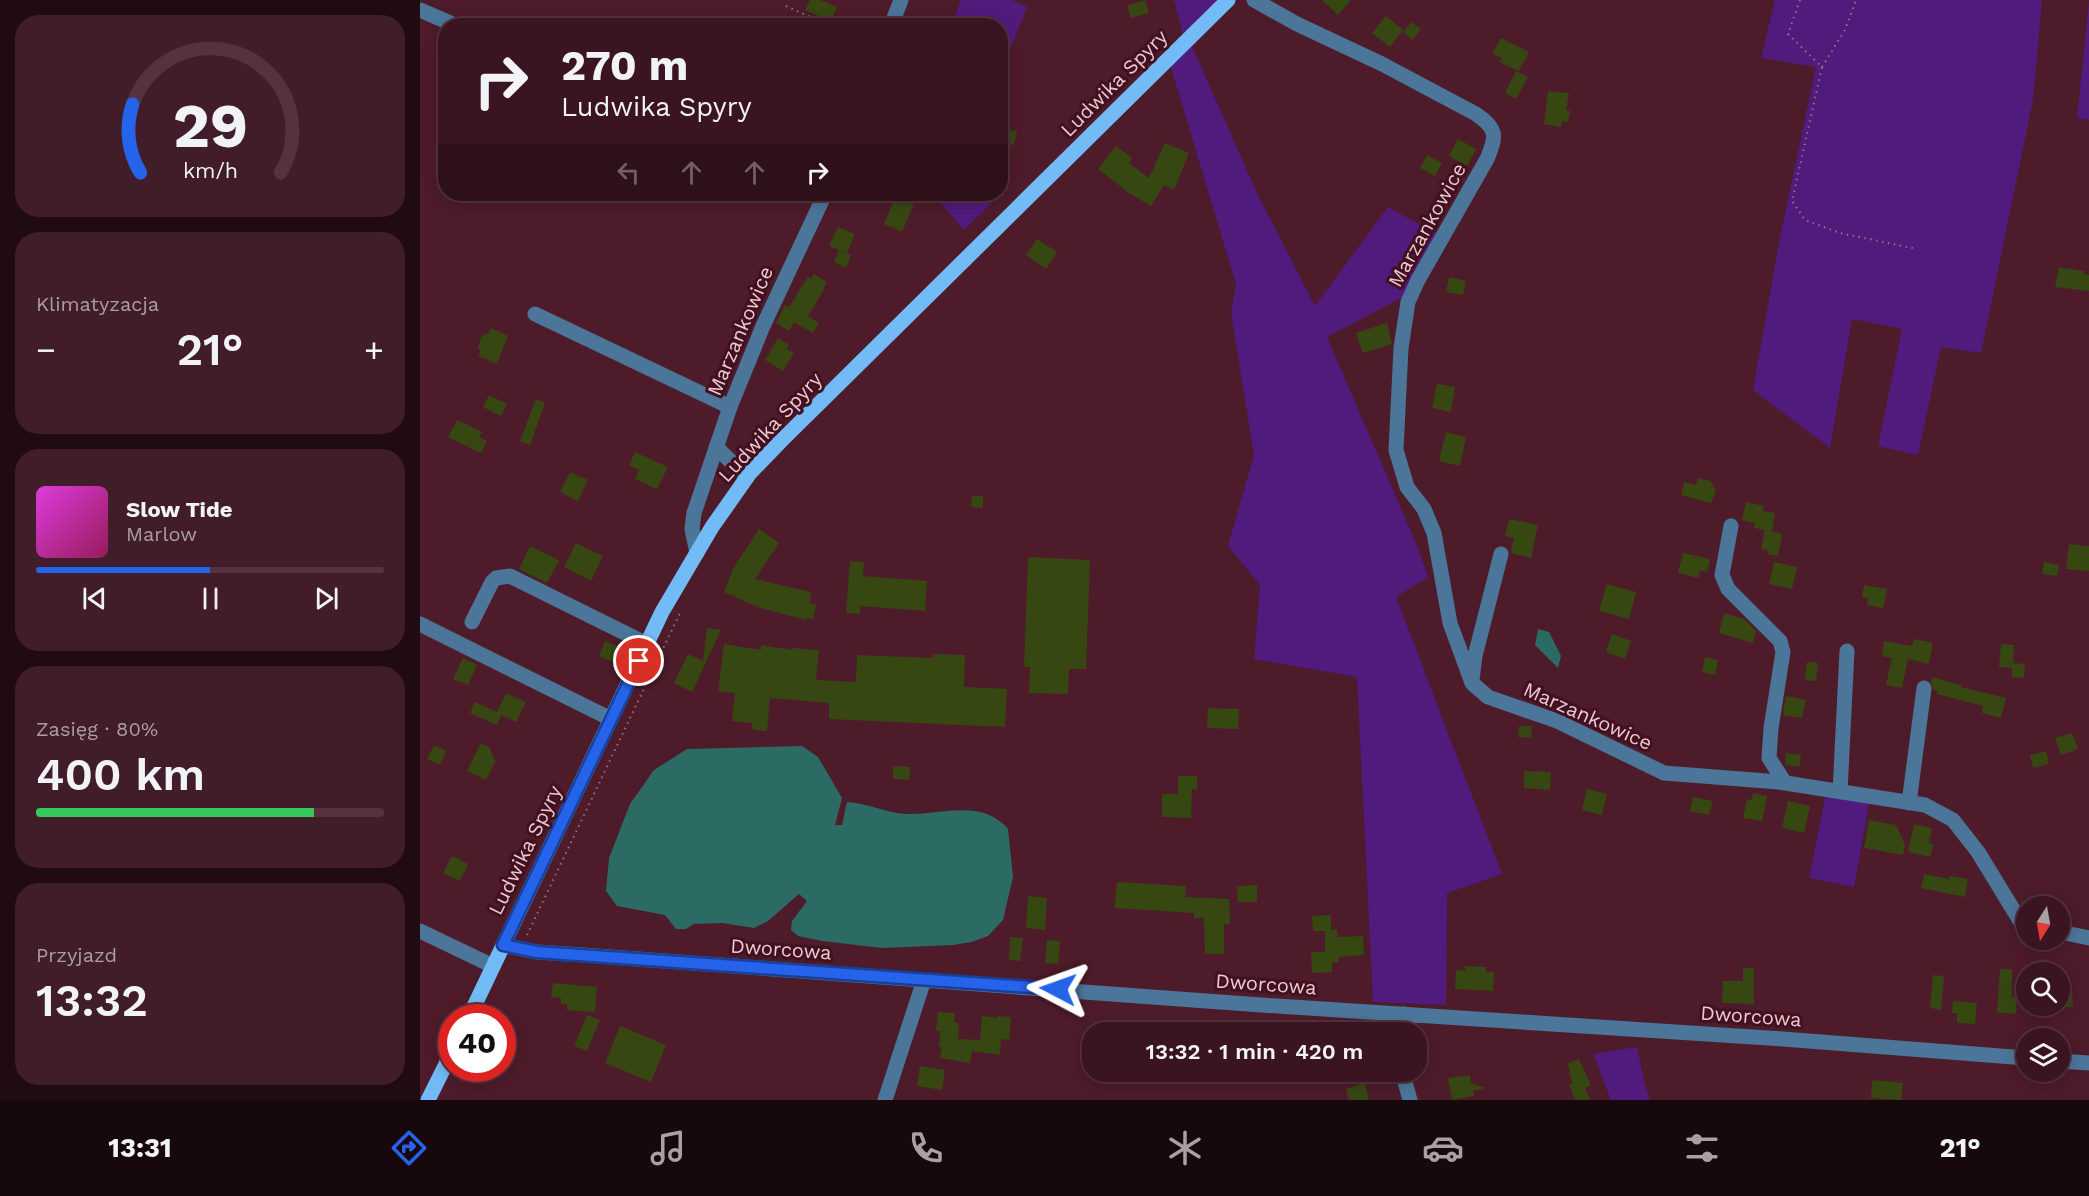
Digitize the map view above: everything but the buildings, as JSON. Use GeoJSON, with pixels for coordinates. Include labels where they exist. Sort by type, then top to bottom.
{"type":"FeatureCollection","features":[{"type":"Feature","properties":{"kind":"main road","name":"Ludwika Spyry"},"geometry":{"type":"LineString","coordinates":[[475,1004],[662,612],[712,527],[747,477],[788,433],[1228,0]]}},
{"type":"Feature","properties":{"kind":"main road"},"geometry":{"type":"LineString","coordinates":[[428,1100],[438,1080]]}},
{"type":"Feature","properties":{"kind":"street"},"geometry":{"type":"LineString","coordinates":[[894,18],[901,0]]}},
{"type":"Feature","properties":{"kind":"street","name":"Marzankowice"},"geometry":{"type":"LineString","coordinates":[[1254,0],[1476,114],[1492,126],[1494,131],[1493,146],[1487,159],[1408,302],[1401,348],[1396,450],[1407,487],[1424,509],[1434,533],[1450,623],[1472,683],[1488,697],[1557,721],[1664,773],[1785,783],[1925,805],[1953,820],[1978,852],[2016,914]]}},
{"type":"Feature","properties":{"kind":"street"},"geometry":{"type":"LineString","coordinates":[[420,10],[438,18]]}},
{"type":"Feature","properties":{"kind":"street","name":"Marzankowice"},"geometry":{"type":"LineString","coordinates":[[697,553],[692,529],[694,513],[730,407],[764,326],[822,201]]}},
{"type":"Feature","properties":{"kind":"street"},"geometry":{"type":"LineString","coordinates":[[535,314],[730,407]]}},
{"type":"Feature","properties":{"kind":"street"},"geometry":{"type":"LineString","coordinates":[[716,447],[747,477]]}},
{"type":"Feature","properties":{"kind":"street"},"geometry":{"type":"LineString","coordinates":[[1731,526],[1722,575],[1728,589],[1780,641],[1783,652],[1771,728],[1769,758],[1785,783]]}},
{"type":"Feature","properties":{"kind":"street"},"geometry":{"type":"LineString","coordinates":[[1472,683],[1475,656],[1502,554]]}},
{"type":"Feature","properties":{"kind":"street"},"geometry":{"type":"LineString","coordinates":[[472,622],[492,582],[496,578],[510,576],[647,644]]}},
{"type":"Feature","properties":{"kind":"street"},"geometry":{"type":"LineString","coordinates":[[420,624],[611,719]]}},
{"type":"Feature","properties":{"kind":"street"},"geometry":{"type":"LineString","coordinates":[[1840,792],[1847,651]]}},
{"type":"Feature","properties":{"kind":"street"},"geometry":{"type":"LineString","coordinates":[[1909,803],[1924,688]]}},
{"type":"Feature","properties":{"kind":"street"},"geometry":{"type":"LineString","coordinates":[[420,931],[493,966]]}},
{"type":"Feature","properties":{"kind":"street"},"geometry":{"type":"LineString","coordinates":[[2070,934],[2089,938]]}},
{"type":"Feature","properties":{"kind":"street","name":"Dworcowa"},"geometry":{"type":"LineString","coordinates":[[503,945],[516,949],[562,954],[2016,1057]]}},
{"type":"Feature","properties":{"kind":"street"},"geometry":{"type":"LineString","coordinates":[[885,1100],[924,980]]}},
{"type":"Feature","properties":{"kind":"street"},"geometry":{"type":"LineString","coordinates":[[1403,1022],[1404,1014]]}},
{"type":"Feature","properties":{"kind":"street"},"geometry":{"type":"LineString","coordinates":[[2070,1062],[2089,1063]]}},
{"type":"Feature","properties":{"kind":"street"},"geometry":{"type":"LineString","coordinates":[[1405,1082],[1410,1100]]}},
{"type":"Feature","properties":{"kind":"path"},"geometry":{"type":"LineString","coordinates":[[1800,0],[1788,34],[1822,67]]}},
{"type":"Feature","properties":{"kind":"path"},"geometry":{"type":"LineString","coordinates":[[1856,0],[1845,30],[1822,67],[1792,201],[1805,220],[1840,233],[1917,249]]}},
{"type":"Feature","properties":{"kind":"path"},"geometry":{"type":"LineString","coordinates":[[786,6],[812,18]]}},
{"type":"Feature","properties":{"kind":"path"},"geometry":{"type":"LineString","coordinates":[[527,935],[683,606]]}},
{"type":"Feature","properties":{"kind":"shaded area"},"geometry":{"type":"Polygon","coordinates":[[[961,0],[1012,0],[1027,7],[1008,55],[1008,18],[955,18],[961,0]]]}},
{"type":"Feature","properties":{"kind":"shaded area"},"geometry":{"type":"Polygon","coordinates":[[[1174,0],[1217,0],[1183,34],[1174,0]]]}},
{"type":"Feature","properties":{"kind":"shaded area"},"geometry":{"type":"Polygon","coordinates":[[[1775,0],[2042,0],[2033,100],[1981,353],[1941,347],[1918,455],[1878,446],[1902,329],[1852,319],[1830,448],[1753,390],[1779,242],[1816,67],[1761,58],[1775,0]]]}},
{"type":"Feature","properties":{"kind":"shaded area"},"geometry":{"type":"Polygon","coordinates":[[[2089,1],[2089,120],[2077,118],[2089,1]]]}},
{"type":"Feature","properties":{"kind":"shaded area"},"geometry":{"type":"Polygon","coordinates":[[[1191,44],[1257,193],[1315,306],[1388,207],[1437,234],[1405,296],[1327,337],[1418,548],[1428,577],[1396,597],[1502,874],[1447,893],[1446,1005],[1373,1002],[1357,677],[1254,659],[1260,585],[1228,546],[1254,455],[1231,313],[1236,284],[1171,67],[1191,44]]]}},
{"type":"Feature","properties":{"kind":"shaded area"},"geometry":{"type":"Polygon","coordinates":[[[939,201],[994,201],[964,230],[939,201]]]}},
{"type":"Feature","properties":{"kind":"shaded area"},"geometry":{"type":"Polygon","coordinates":[[[1538,629],[1549,632],[1561,656],[1558,668],[1535,645],[1538,629]]]}},
{"type":"Feature","properties":{"kind":"shaded area"},"geometry":{"type":"Polygon","coordinates":[[[802,746],[818,757],[842,798],[835,825],[842,825],[847,802],[897,813],[955,810],[983,813],[996,819],[1008,829],[1013,877],[1003,920],[988,936],[972,942],[953,945],[882,948],[798,936],[791,930],[792,921],[807,901],[799,894],[768,921],[754,928],[722,923],[694,924],[686,929],[676,929],[665,915],[617,906],[606,891],[609,858],[630,804],[654,770],[687,749],[802,746]]]}},
{"type":"Feature","properties":{"kind":"shaded area"},"geometry":{"type":"Polygon","coordinates":[[[1826,793],[1870,799],[1854,887],[1809,878],[1826,793]]]}},
{"type":"Feature","properties":{"kind":"shaded area"},"geometry":{"type":"Polygon","coordinates":[[[1637,1047],[1650,1100],[1611,1100],[1593,1054],[1637,1047]]]}},
{"type":"Feature","properties":{"kind":"route"},"geometry":{"type":"LineString","coordinates":[[639,661],[503,945],[537,952],[1058,989]]}}]}
